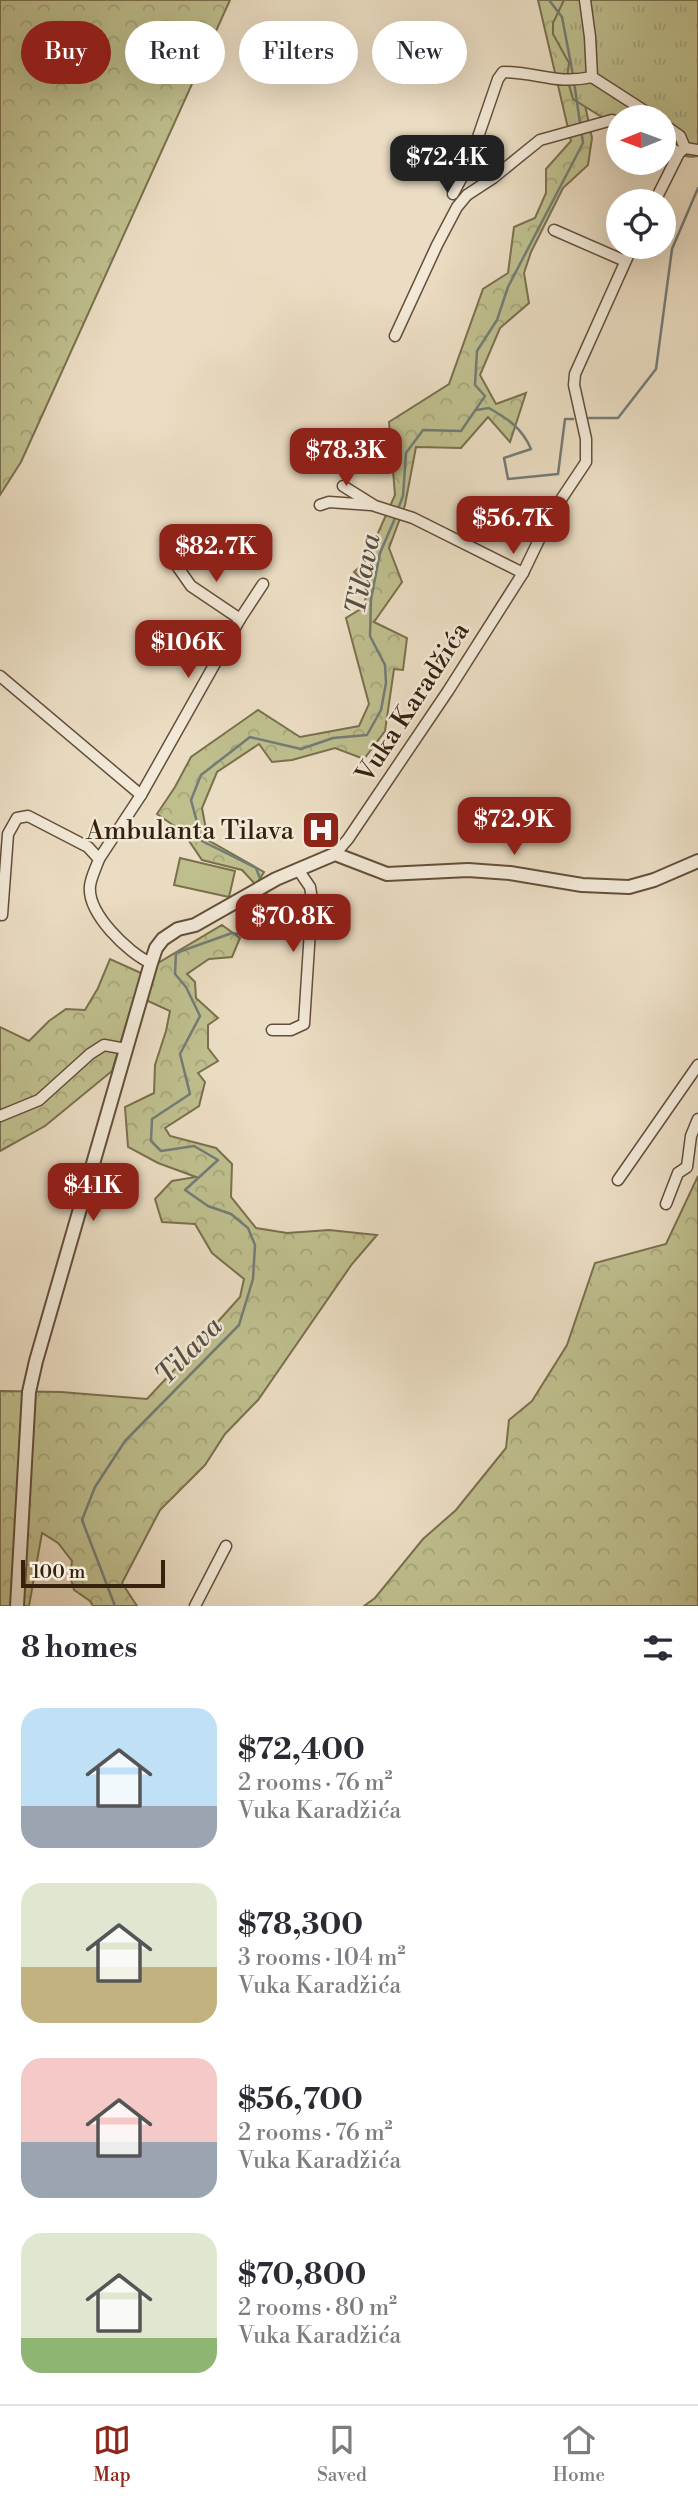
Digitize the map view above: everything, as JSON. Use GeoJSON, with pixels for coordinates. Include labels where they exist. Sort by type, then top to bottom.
{"type":"FeatureCollection","features":[{"type":"Feature","properties":{"kind":"street"},"geometry":{"type":"LineString","coordinates":[[585,0],[592,77]]}},
{"type":"Feature","properties":{"kind":"street"},"geometry":{"type":"LineString","coordinates":[[453,194],[468,166],[503,72],[549,80],[592,77],[635,105]]}},
{"type":"Feature","properties":{"kind":"street"},"geometry":{"type":"LineString","coordinates":[[395,336],[437,245],[457,207],[467,195],[540,140],[606,122]]}},
{"type":"Feature","properties":{"kind":"street"},"geometry":{"type":"LineString","coordinates":[[662,189],[682,150],[680,136],[676,133]]}},
{"type":"Feature","properties":{"kind":"street"},"geometry":{"type":"LineString","coordinates":[[676,148],[698,150]]}},
{"type":"Feature","properties":{"kind":"street"},"geometry":{"type":"LineString","coordinates":[[554,230],[625,261]]}},
{"type":"Feature","properties":{"kind":"street","name":"Vuka Karadžića"},"geometry":{"type":"LineString","coordinates":[[17,1606],[29,1392],[156,948],[178,929],[195,925],[258,888],[335,854],[348,839],[448,691],[523,573],[552,513],[586,463],[586,439],[575,374],[625,261]]}},
{"type":"Feature","properties":{"kind":"street"},"geometry":{"type":"LineString","coordinates":[[343,485],[374,506],[413,518],[523,573]]}},
{"type":"Feature","properties":{"kind":"street"},"geometry":{"type":"LineString","coordinates":[[320,505],[329,502],[374,506]]}},
{"type":"Feature","properties":{"kind":"street"},"geometry":{"type":"LineString","coordinates":[[177,566],[191,586],[240,619]]}},
{"type":"Feature","properties":{"kind":"street"},"geometry":{"type":"LineString","coordinates":[[151,963],[140,958],[115,938],[92,901],[89,889],[99,859],[141,794],[240,619],[263,584]]}},
{"type":"Feature","properties":{"kind":"street"},"geometry":{"type":"LineString","coordinates":[[0,676],[141,794]]}},
{"type":"Feature","properties":{"kind":"street"},"geometry":{"type":"LineString","coordinates":[[2,915],[8,834],[17,818],[28,816],[50,826],[88,847],[99,859]]}},
{"type":"Feature","properties":{"kind":"street"},"geometry":{"type":"LineString","coordinates":[[335,854],[387,874],[468,870],[510,873],[582,885],[629,887],[654,880],[698,861]]}},
{"type":"Feature","properties":{"kind":"street"},"geometry":{"type":"LineString","coordinates":[[272,1030],[291,1030],[304,1024],[312,899],[310,887],[299,871]]}},
{"type":"Feature","properties":{"kind":"street"},"geometry":{"type":"LineString","coordinates":[[0,1116],[39,1100],[90,1054],[104,1045],[126,1049]]}},
{"type":"Feature","properties":{"kind":"street"},"geometry":{"type":"LineString","coordinates":[[618,1180],[698,1065]]}},
{"type":"Feature","properties":{"kind":"street"},"geometry":{"type":"LineString","coordinates":[[666,1204],[678,1173],[687,1167],[691,1136],[698,1119]]}},
{"type":"Feature","properties":{"kind":"street"},"geometry":{"type":"LineString","coordinates":[[195,1606],[226,1546]]}},
{"type":"Feature","properties":{"kind":"green space"},"geometry":{"type":"Polygon","coordinates":[[[0,0],[230,0],[220,21],[125,21],[125,84],[192,84],[21,462],[0,495],[0,0]]]}},
{"type":"Feature","properties":{"kind":"green space"},"geometry":{"type":"Polygon","coordinates":[[[538,0],[601,0],[568,24],[592,138],[588,165],[563,188],[531,252],[524,273],[529,303],[500,328],[480,375],[496,404],[526,393],[510,442],[488,417],[461,448],[416,447],[405,505],[389,548],[402,582],[374,622],[407,638],[403,670],[394,669],[385,731],[364,759],[335,748],[292,760],[272,762],[259,744],[217,772],[202,808],[208,840],[264,872],[256,885],[242,870],[202,860],[183,832],[157,814],[191,757],[258,710],[300,737],[359,726],[369,704],[346,618],[364,607],[368,585],[354,572],[365,562],[395,495],[389,422],[449,384],[483,289],[508,273],[514,227],[535,218],[546,193],[546,169],[571,141],[538,0]]]}},
{"type":"Feature","properties":{"kind":"green space"},"geometry":{"type":"Polygon","coordinates":[[[564,0],[698,0],[698,156],[676,153],[676,105],[606,105],[606,120],[573,99],[567,78],[569,63],[553,34],[553,23],[564,0]]]}},
{"type":"Feature","properties":{"kind":"green space"},"geometry":{"type":"Polygon","coordinates":[[[180,858],[235,871],[229,897],[174,885],[180,858]]]}},
{"type":"Feature","properties":{"kind":"green space"},"geometry":{"type":"Polygon","coordinates":[[[222,925],[240,938],[232,957],[209,959],[187,974],[195,982],[196,998],[218,1018],[208,1025],[208,1048],[218,1061],[198,1073],[205,1082],[199,1106],[165,1128],[170,1136],[216,1148],[232,1164],[231,1197],[256,1228],[287,1233],[329,1230],[377,1235],[352,1264],[258,1400],[225,1434],[205,1465],[160,1510],[122,1583],[137,1606],[93,1606],[74,1590],[70,1576],[72,1561],[58,1543],[42,1533],[29,1606],[0,1606],[0,1391],[61,1392],[147,1399],[193,1354],[240,1297],[244,1279],[212,1253],[195,1224],[162,1222],[155,1199],[172,1181],[196,1177],[158,1163],[128,1147],[125,1107],[154,1093],[155,1065],[170,1011],[135,995],[112,1071],[45,1126],[0,1151],[0,1027],[29,1041],[66,1009],[85,1010],[110,959],[141,973],[222,925]]]}},
{"type":"Feature","properties":{"kind":"green space"},"geometry":{"type":"Polygon","coordinates":[[[698,1176],[698,1606],[364,1606],[375,1598],[423,1539],[456,1510],[506,1448],[509,1420],[532,1401],[567,1345],[595,1263],[666,1244],[698,1176]]]}},
{"type":"Feature","properties":{"kind":"waterway","name":"Tilava"},"geometry":{"type":"LineString","coordinates":[[549,0],[562,17],[573,75]]}},
{"type":"Feature","properties":{"kind":"waterway","name":"Tilava"},"geometry":{"type":"LineString","coordinates":[[398,509],[403,496],[406,453],[423,430],[461,431],[485,396],[475,385],[477,351],[497,320],[508,287],[583,143],[574,82]]}},
{"type":"Feature","properties":{"kind":"waterway"},"geometry":{"type":"LineString","coordinates":[[589,418],[618,418],[656,369],[672,249],[698,188]]}},
{"type":"Feature","properties":{"kind":"waterway"},"geometry":{"type":"LineString","coordinates":[[476,410],[489,408],[508,420],[523,435],[531,449],[504,458],[508,479],[558,474],[565,419],[573,419]]}},
{"type":"Feature","properties":{"kind":"waterway","name":"Tilava"},"geometry":{"type":"LineString","coordinates":[[261,881],[256,868],[202,841],[191,800],[201,775],[250,737],[301,749],[333,738],[367,735],[381,710],[386,683],[385,665],[370,636],[371,599],[380,553],[396,516]]}},
{"type":"Feature","properties":{"kind":"waterway","name":"Tilava"},"geometry":{"type":"LineString","coordinates":[[115,1606],[82,1520],[95,1487],[125,1441],[239,1325],[253,1279],[255,1245],[248,1228],[231,1214],[208,1206],[185,1190],[218,1160],[194,1146],[161,1151],[151,1141],[152,1119],[190,1094],[180,1054],[200,1016],[186,987],[175,974],[176,953],[232,933],[264,938],[275,929],[276,917],[265,890]]}},
{"type":"Feature","properties":{"kind":"place","name":"Ambulanta Tilava"},"geometry":{"type":"Point","coordinates":[321,830]}}]}
